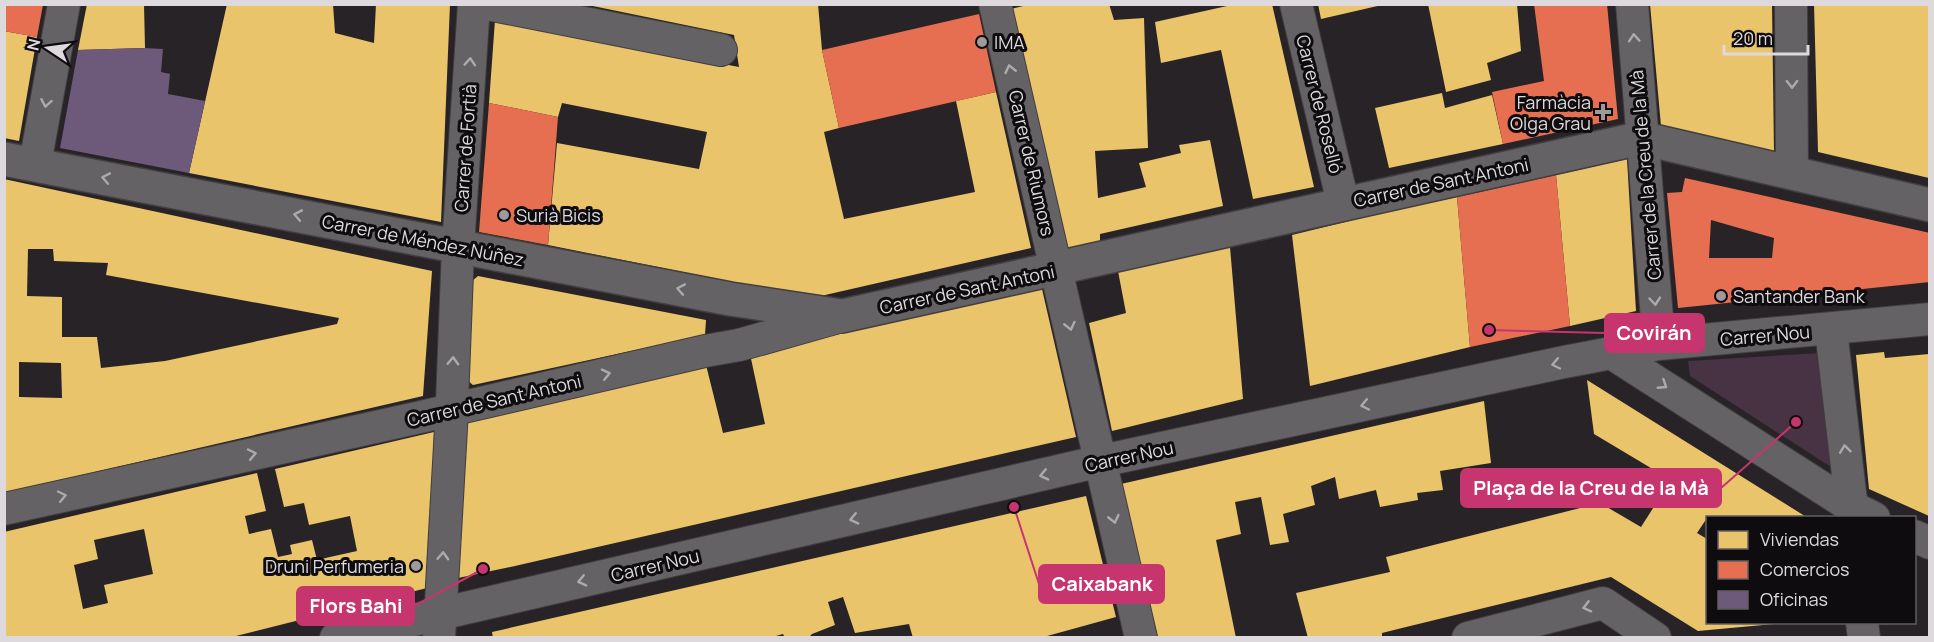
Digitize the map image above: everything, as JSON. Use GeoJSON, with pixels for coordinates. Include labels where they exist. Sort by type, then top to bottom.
{"type":"FeatureCollection","features":[{"type":"Feature","properties":{"kind":"street"},"geometry":{"type":"LineString","coordinates":[[20,161],[64,4]]}},
{"type":"Feature","properties":{"kind":"street","name":"Carrer de Fortià"},"geometry":{"type":"LineString","coordinates":[[439,626],[458,246],[474,4]]}},
{"type":"Feature","properties":{"kind":"street"},"geometry":{"type":"LineString","coordinates":[[488,4],[721,50]]}},
{"type":"Feature","properties":{"kind":"street","name":"Carrer de Riumors"},"geometry":{"type":"LineString","coordinates":[[995,4],[1101,462],[1135,636]]}},
{"type":"Feature","properties":{"kind":"street","name":"Carrer de Roselló"},"geometry":{"type":"LineString","coordinates":[[1296,4],[1343,203]]}},
{"type":"Feature","properties":{"kind":"street","name":"Carrer de la Creu de la Mà"},"geometry":{"type":"LineString","coordinates":[[1632,4],[1659,344]]}},
{"type":"Feature","properties":{"kind":"street"},"geometry":{"type":"LineString","coordinates":[[1791,4],[1792,173]]}},
{"type":"Feature","properties":{"kind":"street","name":"Carrer de Sant Antoni"},"geometry":{"type":"LineString","coordinates":[[4,509],[739,345],[842,316],[1641,138],[1929,205]]}},
{"type":"Feature","properties":{"kind":"street","name":"Carrer de Méndez Núñez"},"geometry":{"type":"LineString","coordinates":[[20,161],[730,299],[842,316]]}},
{"type":"Feature","properties":{"kind":"street"},"geometry":{"type":"LineString","coordinates":[[730,299],[742,323],[739,345]]}},
{"type":"Feature","properties":{"kind":"street","name":"Carrer Nou"},"geometry":{"type":"LineString","coordinates":[[336,638],[439,626],[1101,462],[1552,364],[1659,344],[1831,330],[1929,319]]}},
{"type":"Feature","properties":{"kind":"street"},"geometry":{"type":"LineString","coordinates":[[1831,330],[1860,514]]}},
{"type":"Feature","properties":{"kind":"street"},"geometry":{"type":"LineString","coordinates":[[1613,354],[1860,514]]}},
{"type":"Feature","properties":{"kind":"street"},"geometry":{"type":"LineString","coordinates":[[1468,638],[1603,603],[1655,638]]}},
{"type":"Feature","properties":{"kind":"shaded area"},"geometry":{"type":"Polygon","coordinates":[[[1821,353],[1834,469],[1690,376],[1688,361],[1821,353]]]}},
{"type":"Feature","properties":{"kind":"building: Viviendas"},"geometry":{"type":"Polygon","coordinates":[[[87,4],[144,4],[145,48],[78,50],[87,4]]]}},
{"type":"Feature","properties":{"kind":"building: Viviendas"},"geometry":{"type":"Polygon","coordinates":[[[227,4],[333,4],[335,33],[374,43],[376,4],[450,4],[441,222],[189,173],[227,4]]]}},
{"type":"Feature","properties":{"kind":"building: Viviendas"},"geometry":{"type":"Polygon","coordinates":[[[583,4],[818,4],[822,50],[839,128],[824,132],[844,219],[975,192],[956,101],[996,92],[1031,248],[812,298],[548,245],[557,143],[699,169],[707,132],[562,103],[558,117],[489,103],[495,20],[739,67],[734,35],[583,4]]]}},
{"type":"Feature","properties":{"kind":"building: Viviendas"},"geometry":{"type":"Polygon","coordinates":[[[1031,4],[1109,4],[1114,20],[1144,18],[1148,148],[1095,151],[1098,198],[1146,187],[1139,163],[1181,153],[1179,145],[1210,140],[1223,206],[1100,234],[1100,247],[1068,254],[1011,9],[1031,4]]]}},
{"type":"Feature","properties":{"kind":"building: Viviendas"},"geometry":{"type":"Polygon","coordinates":[[[1236,4],[1272,4],[1314,187],[1253,199],[1221,50],[1161,63],[1155,22],[1236,4]]]}},
{"type":"Feature","properties":{"kind":"building: Viviendas"},"geometry":{"type":"Polygon","coordinates":[[[1318,4],[1382,4],[1382,5],[1321,19],[1318,4]]]}},
{"type":"Feature","properties":{"kind":"building: Viviendas"},"geometry":{"type":"Polygon","coordinates":[[[1428,4],[1517,4],[1521,51],[1487,63],[1491,80],[1446,92],[1428,4]]]}},
{"type":"Feature","properties":{"kind":"building: Viviendas"},"geometry":{"type":"Polygon","coordinates":[[[1650,4],[1772,4],[1774,153],[1661,126],[1650,4]]]}},
{"type":"Feature","properties":{"kind":"building: Viviendas"},"geometry":{"type":"Polygon","coordinates":[[[1814,4],[1929,4],[1929,178],[1818,152],[1814,4]]]}},
{"type":"Feature","properties":{"kind":"building: Viviendas"},"geometry":{"type":"Polygon","coordinates":[[[4,31],[37,37],[19,141],[4,138],[4,31]]]}},
{"type":"Feature","properties":{"kind":"building: Viviendas"},"geometry":{"type":"Polygon","coordinates":[[[1442,93],[1445,108],[1492,95],[1503,144],[1389,168],[1375,108],[1442,93]]]}},
{"type":"Feature","properties":{"kind":"building: Viviendas"},"geometry":{"type":"Polygon","coordinates":[[[1627,159],[1636,311],[1570,326],[1556,175],[1627,159]]]}},
{"type":"Feature","properties":{"kind":"building: Viviendas"},"geometry":{"type":"Polygon","coordinates":[[[4,179],[432,271],[423,396],[4,493],[4,179]],[[28,249],[27,296],[62,297],[62,337],[97,337],[101,368],[165,361],[337,324],[339,318],[106,275],[108,263],[54,261],[53,249],[28,249]],[[19,362],[19,397],[62,398],[61,363],[19,362]]]}},
{"type":"Feature","properties":{"kind":"building: Viviendas"},"geometry":{"type":"Polygon","coordinates":[[[1457,197],[1470,347],[1310,386],[1292,235],[1457,197]]]}},
{"type":"Feature","properties":{"kind":"building: Viviendas"},"geometry":{"type":"Polygon","coordinates":[[[1230,247],[1243,399],[1112,431],[1089,323],[1126,313],[1118,271],[1230,247]]]}},
{"type":"Feature","properties":{"kind":"building: Viviendas"},"geometry":{"type":"Polygon","coordinates":[[[478,276],[706,320],[705,335],[473,385],[467,380],[472,281],[478,276]]]}},
{"type":"Feature","properties":{"kind":"building: Viviendas"},"geometry":{"type":"Polygon","coordinates":[[[1042,289],[1076,437],[458,578],[465,420],[706,365],[723,433],[765,424],[750,354],[1042,289]]]}},
{"type":"Feature","properties":{"kind":"building: Viviendas"},"geometry":{"type":"Polygon","coordinates":[[[1884,352],[1885,358],[1929,354],[1929,516],[1869,489],[1856,355],[1884,352]]]}},
{"type":"Feature","properties":{"kind":"building: Viviendas"},"geometry":{"type":"Polygon","coordinates":[[[1587,380],[1805,516],[1706,516],[1697,533],[1706,538],[1706,624],[1774,624],[1698,631],[1611,577],[1382,633],[1382,638],[1308,638],[1296,593],[1390,572],[1386,557],[1600,503],[1641,527],[1671,480],[1594,434],[1587,380]]]}},
{"type":"Feature","properties":{"kind":"building: Viviendas"},"geometry":{"type":"Polygon","coordinates":[[[1484,401],[1491,463],[1440,471],[1443,490],[1417,493],[1418,500],[1380,507],[1376,490],[1339,499],[1335,477],[1311,486],[1315,505],[1283,514],[1289,542],[1270,545],[1261,497],[1235,502],[1241,534],[1216,540],[1236,638],[1158,638],[1121,484],[1484,401]]]}},
{"type":"Feature","properties":{"kind":"building: Viviendas"},"geometry":{"type":"Polygon","coordinates":[[[434,432],[431,587],[228,638],[4,638],[4,532],[257,473],[266,511],[245,516],[249,534],[271,529],[278,557],[292,554],[290,545],[312,540],[317,560],[357,551],[350,516],[309,525],[304,503],[284,507],[275,469],[434,432]],[[144,529],[94,540],[98,559],[74,565],[83,609],[108,603],[104,585],[153,574],[144,529]]]}},
{"type":"Feature","properties":{"kind":"building: Viviendas"},"geometry":{"type":"Polygon","coordinates":[[[1086,496],[1116,617],[1040,638],[913,638],[909,624],[855,633],[843,597],[828,602],[835,625],[812,634],[808,638],[785,638],[783,634],[769,638],[493,638],[492,632],[1086,496]]]}},
{"type":"Feature","properties":{"kind":"building: Comercios"},"geometry":{"type":"Polygon","coordinates":[[[1534,4],[1607,4],[1618,119],[1503,144],[1492,92],[1544,81],[1534,4]]]}},
{"type":"Feature","properties":{"kind":"building: Comercios"},"geometry":{"type":"Polygon","coordinates":[[[4,5],[43,5],[37,37],[4,31],[4,5]]]}},
{"type":"Feature","properties":{"kind":"building: Comercios"},"geometry":{"type":"Polygon","coordinates":[[[979,14],[996,92],[839,128],[822,50],[979,14]]]}},
{"type":"Feature","properties":{"kind":"building: Comercios"},"geometry":{"type":"Polygon","coordinates":[[[489,103],[558,117],[548,245],[479,232],[489,103]]]}},
{"type":"Feature","properties":{"kind":"building: Comercios"},"geometry":{"type":"Polygon","coordinates":[[[1556,175],[1570,326],[1470,347],[1457,197],[1556,175]]]}},
{"type":"Feature","properties":{"kind":"building: Comercios"},"geometry":{"type":"Polygon","coordinates":[[[1685,178],[1930,233],[1930,282],[1678,308],[1667,193],[1682,192],[1685,178]],[[1711,220],[1709,258],[1772,258],[1774,238],[1711,220]]]}},
{"type":"Feature","properties":{"kind":"building: Oficinas"},"geometry":{"type":"Polygon","coordinates":[[[163,49],[161,72],[170,74],[168,94],[205,101],[189,173],[60,148],[78,50],[163,49]]]}},
{"type":"Feature","properties":{"kind":"place","name":"IMA"},"geometry":{"type":"Point","coordinates":[982,42]}},
{"type":"Feature","properties":{"kind":"place","name":"Farmàcia Olga Grau"},"geometry":{"type":"Point","coordinates":[1603,112]}},
{"type":"Feature","properties":{"kind":"place","name":"Surià Bicis"},"geometry":{"type":"Point","coordinates":[504,215]}},
{"type":"Feature","properties":{"kind":"place","name":"Santander Bank"},"geometry":{"type":"Point","coordinates":[1721,296]}},
{"type":"Feature","properties":{"kind":"place","name":"Covirán"},"geometry":{"type":"Point","coordinates":[1489,330]}},
{"type":"Feature","properties":{"kind":"place","name":"Plaça de la Creu de la Mà"},"geometry":{"type":"Point","coordinates":[1796,422]}},
{"type":"Feature","properties":{"kind":"place","name":"Caixabank"},"geometry":{"type":"Point","coordinates":[1014,507]}},
{"type":"Feature","properties":{"kind":"place","name":"Druni Perfumeria"},"geometry":{"type":"Point","coordinates":[416,566]}},
{"type":"Feature","properties":{"kind":"place","name":"Flors Bahi"},"geometry":{"type":"Point","coordinates":[483,569]}}]}
